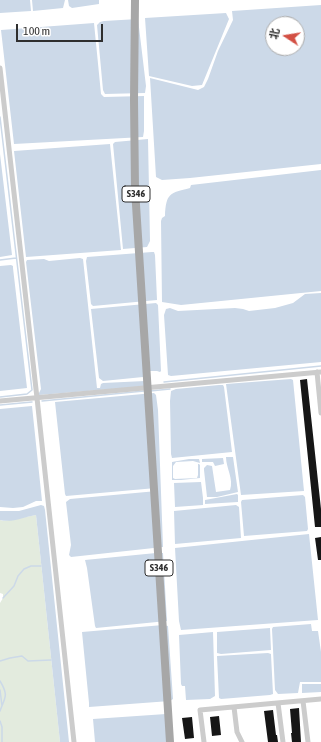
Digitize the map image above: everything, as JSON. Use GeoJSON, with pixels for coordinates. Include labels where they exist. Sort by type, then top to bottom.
{"type":"FeatureCollection","features":[{"type":"Feature","properties":{"kind":"main road","name":"S346"},"geometry":{"type":"LineString","coordinates":[[135,0],[134,100],[136,189],[170,742]]}},
{"type":"Feature","properties":{"kind":"street"},"geometry":{"type":"LineString","coordinates":[[0,68],[38,398],[74,742]]}},
{"type":"Feature","properties":{"kind":"street"},"geometry":{"type":"LineString","coordinates":[[0,401],[148,390],[319,372],[321,413]]}},
{"type":"Feature","properties":{"kind":"street"},"geometry":{"type":"LineString","coordinates":[[204,742],[200,710],[321,700]]}},
{"type":"Feature","properties":{"kind":"street"},"geometry":{"type":"LineString","coordinates":[[304,701],[308,742]]}},
{"type":"Feature","properties":{"kind":"street"},"geometry":{"type":"LineString","coordinates":[[278,703],[283,742]]}},
{"type":"Feature","properties":{"kind":"street"},"geometry":{"type":"LineString","coordinates":[[234,707],[237,732],[242,739],[242,742]]}},
{"type":"Feature","properties":{"kind":"shaded area"},"geometry":{"type":"Polygon","coordinates":[[[36,515],[60,742],[0,742],[0,603],[3,598],[3,594],[0,593],[0,520],[4,521],[36,515]]]}},
{"type":"Feature","properties":{"kind":"water"},"geometry":{"type":"Polygon","coordinates":[[[0,0],[30,0],[31,11],[0,13],[0,0]]]}},
{"type":"Feature","properties":{"kind":"water"},"geometry":{"type":"Polygon","coordinates":[[[32,0],[65,0],[63,8],[33,11],[32,0]]]}},
{"type":"Feature","properties":{"kind":"water"},"geometry":{"type":"Polygon","coordinates":[[[68,0],[99,0],[99,4],[72,8],[69,6],[68,0]]]}},
{"type":"Feature","properties":{"kind":"water"},"geometry":{"type":"Polygon","coordinates":[[[321,5],[321,164],[162,180],[156,177],[150,78],[198,90],[204,87],[218,51],[233,20],[232,11],[321,5]]]}},
{"type":"Feature","properties":{"kind":"water"},"geometry":{"type":"Polygon","coordinates":[[[226,13],[229,19],[202,85],[192,86],[149,76],[145,18],[226,13]]]}},
{"type":"Feature","properties":{"kind":"water"},"geometry":{"type":"Polygon","coordinates":[[[138,19],[146,86],[145,93],[105,94],[103,90],[97,25],[104,21],[138,19]]]}},
{"type":"Feature","properties":{"kind":"water"},"geometry":{"type":"Polygon","coordinates":[[[94,23],[101,94],[104,97],[144,96],[143,137],[14,144],[1,30],[94,23]]]}},
{"type":"Feature","properties":{"kind":"water"},"geometry":{"type":"Polygon","coordinates":[[[148,139],[150,241],[147,247],[123,249],[113,144],[115,142],[148,139]]]}},
{"type":"Feature","properties":{"kind":"water"},"geometry":{"type":"Polygon","coordinates":[[[110,144],[121,250],[26,257],[14,151],[110,144]]]}},
{"type":"Feature","properties":{"kind":"water"},"geometry":{"type":"Polygon","coordinates":[[[0,154],[12,255],[0,257],[0,154]]]}},
{"type":"Feature","properties":{"kind":"water"},"geometry":{"type":"Polygon","coordinates":[[[321,170],[321,291],[181,305],[162,302],[161,221],[165,216],[168,198],[170,195],[190,188],[191,185],[321,170]]]}},
{"type":"Feature","properties":{"kind":"water"},"geometry":{"type":"Polygon","coordinates":[[[154,252],[157,300],[93,306],[91,304],[86,261],[87,257],[154,252]]]}},
{"type":"Feature","properties":{"kind":"water"},"geometry":{"type":"Polygon","coordinates":[[[44,259],[49,261],[83,259],[97,388],[100,388],[101,384],[103,383],[145,381],[148,386],[39,395],[41,389],[26,262],[27,260],[44,259]]]}},
{"type":"Feature","properties":{"kind":"water"},"geometry":{"type":"Polygon","coordinates":[[[0,266],[13,266],[27,388],[0,391],[0,266]]]}},
{"type":"Feature","properties":{"kind":"water"},"geometry":{"type":"Polygon","coordinates":[[[321,293],[321,362],[171,376],[168,375],[164,315],[166,309],[170,308],[178,311],[235,308],[249,311],[275,308],[293,303],[305,294],[321,293]]]}},
{"type":"Feature","properties":{"kind":"water"},"geometry":{"type":"Polygon","coordinates":[[[156,303],[158,305],[161,371],[148,371],[143,377],[103,381],[99,378],[91,309],[156,303]]]}},
{"type":"Feature","properties":{"kind":"water"},"geometry":{"type":"Polygon","coordinates":[[[293,380],[304,491],[241,495],[226,384],[293,380]]]}},
{"type":"Feature","properties":{"kind":"water"},"geometry":{"type":"Polygon","coordinates":[[[223,385],[224,387],[232,452],[172,458],[171,391],[176,389],[223,385]]]}},
{"type":"Feature","properties":{"kind":"water"},"geometry":{"type":"Polygon","coordinates":[[[154,393],[156,395],[158,410],[163,547],[71,557],[69,555],[71,545],[66,502],[70,499],[157,491],[156,488],[66,496],[55,402],[154,393]]]}},
{"type":"Feature","properties":{"kind":"water"},"geometry":{"type":"Polygon","coordinates":[[[32,406],[42,501],[36,501],[23,507],[0,507],[0,409],[32,406]]]}},
{"type":"Feature","properties":{"kind":"water"},"geometry":{"type":"Polygon","coordinates":[[[226,457],[233,457],[238,492],[217,497],[207,497],[204,468],[207,465],[212,466],[216,492],[230,490],[231,482],[226,457]]]}},
{"type":"Feature","properties":{"kind":"water"},"geometry":{"type":"Polygon","coordinates":[[[223,458],[224,464],[215,466],[213,462],[202,462],[202,459],[223,458]]]}},
{"type":"Feature","properties":{"kind":"water"},"geometry":{"type":"Polygon","coordinates":[[[199,459],[200,463],[193,461],[176,462],[173,466],[173,478],[197,478],[199,464],[200,478],[172,480],[172,462],[199,459]]]}},
{"type":"Feature","properties":{"kind":"water"},"geometry":{"type":"Polygon","coordinates":[[[201,482],[203,505],[175,507],[174,483],[201,482]]]}},
{"type":"Feature","properties":{"kind":"water"},"geometry":{"type":"Polygon","coordinates":[[[237,494],[238,502],[205,504],[205,500],[237,494]]]}},
{"type":"Feature","properties":{"kind":"water"},"geometry":{"type":"Polygon","coordinates":[[[303,495],[305,497],[307,531],[244,536],[242,500],[303,495]]]}},
{"type":"Feature","properties":{"kind":"water"},"geometry":{"type":"Polygon","coordinates":[[[41,505],[44,506],[45,510],[69,742],[60,742],[36,515],[14,520],[0,520],[0,511],[19,511],[41,505]]]}},
{"type":"Feature","properties":{"kind":"water"},"geometry":{"type":"Polygon","coordinates":[[[236,505],[239,507],[241,538],[175,544],[174,511],[236,505]]]}},
{"type":"Feature","properties":{"kind":"water"},"geometry":{"type":"Polygon","coordinates":[[[309,534],[318,620],[181,630],[179,621],[175,548],[309,534]]]}},
{"type":"Feature","properties":{"kind":"water"},"geometry":{"type":"Polygon","coordinates":[[[163,553],[167,621],[96,628],[85,560],[163,553]]]}},
{"type":"Feature","properties":{"kind":"water"},"geometry":{"type":"Polygon","coordinates":[[[311,624],[312,631],[318,631],[321,652],[321,682],[300,682],[298,693],[278,694],[275,690],[272,629],[273,627],[311,624]]]}},
{"type":"Feature","properties":{"kind":"water"},"geometry":{"type":"Polygon","coordinates":[[[163,625],[168,626],[173,699],[170,701],[89,707],[82,632],[163,625]]]}},
{"type":"Feature","properties":{"kind":"water"},"geometry":{"type":"Polygon","coordinates":[[[270,628],[271,650],[221,654],[217,653],[217,632],[270,628]]]}},
{"type":"Feature","properties":{"kind":"water"},"geometry":{"type":"Polygon","coordinates":[[[213,632],[215,696],[210,699],[186,700],[185,686],[182,686],[181,684],[179,635],[213,632]]]}},
{"type":"Feature","properties":{"kind":"water"},"geometry":{"type":"Polygon","coordinates":[[[271,654],[273,694],[219,698],[217,656],[271,654]]]}},
{"type":"Feature","properties":{"kind":"water"},"geometry":{"type":"Polygon","coordinates":[[[302,684],[321,684],[321,692],[302,693],[302,684]]]}},
{"type":"Feature","properties":{"kind":"water"},"geometry":{"type":"Polygon","coordinates":[[[166,714],[172,742],[95,742],[93,719],[166,714]]]}},
{"type":"Feature","properties":{"kind":"building"},"geometry":{"type":"Polygon","coordinates":[[[307,379],[321,509],[321,527],[315,527],[300,380],[307,379]]]}},
{"type":"Feature","properties":{"kind":"building"},"geometry":{"type":"Polygon","coordinates":[[[321,537],[321,560],[318,560],[315,538],[321,537]]]}},
{"type":"Feature","properties":{"kind":"building"},"geometry":{"type":"Polygon","coordinates":[[[299,708],[301,742],[292,742],[290,709],[299,708]]]}},
{"type":"Feature","properties":{"kind":"building"},"geometry":{"type":"Polygon","coordinates":[[[273,710],[278,742],[268,742],[264,711],[273,710]]]}},
{"type":"Feature","properties":{"kind":"building"},"geometry":{"type":"Polygon","coordinates":[[[219,716],[221,735],[212,736],[210,717],[219,716]]]}},
{"type":"Feature","properties":{"kind":"building"},"geometry":{"type":"Polygon","coordinates":[[[192,717],[194,738],[185,739],[182,718],[192,717]]]}},
{"type":"Feature","properties":{"kind":"waterway"},"geometry":{"type":"LineString","coordinates":[[0,117],[32,390],[27,394],[0,397]]}},
{"type":"Feature","properties":{"kind":"waterway"},"geometry":{"type":"LineString","coordinates":[[0,260],[16,258]]}},
{"type":"Feature","properties":{"kind":"waterway"},"geometry":{"type":"LineString","coordinates":[[164,382],[321,366]]}},
{"type":"Feature","properties":{"kind":"waterway"},"geometry":{"type":"LineString","coordinates":[[150,391],[170,389]]}},
{"type":"Feature","properties":{"kind":"waterway"},"geometry":{"type":"LineString","coordinates":[[42,401],[144,391]]}},
{"type":"Feature","properties":{"kind":"waterway"},"geometry":{"type":"LineString","coordinates":[[0,405],[32,402]]}},
{"type":"Feature","properties":{"kind":"waterway"},"geometry":{"type":"LineString","coordinates":[[3,598],[14,586],[18,576],[24,569],[31,566],[41,566]]}},
{"type":"Feature","properties":{"kind":"waterway"},"geometry":{"type":"LineString","coordinates":[[0,661],[22,656],[28,661],[51,660]]}},
{"type":"Feature","properties":{"kind":"waterway"},"geometry":{"type":"LineString","coordinates":[[0,681],[5,693],[5,699],[0,711]]}},
{"type":"Feature","properties":{"kind":"waterway"},"geometry":{"type":"LineString","coordinates":[[0,690],[2,706]]}},
{"type":"Feature","properties":{"kind":"waterway"},"geometry":{"type":"LineString","coordinates":[[0,721],[2,727],[2,742]]}}]}
